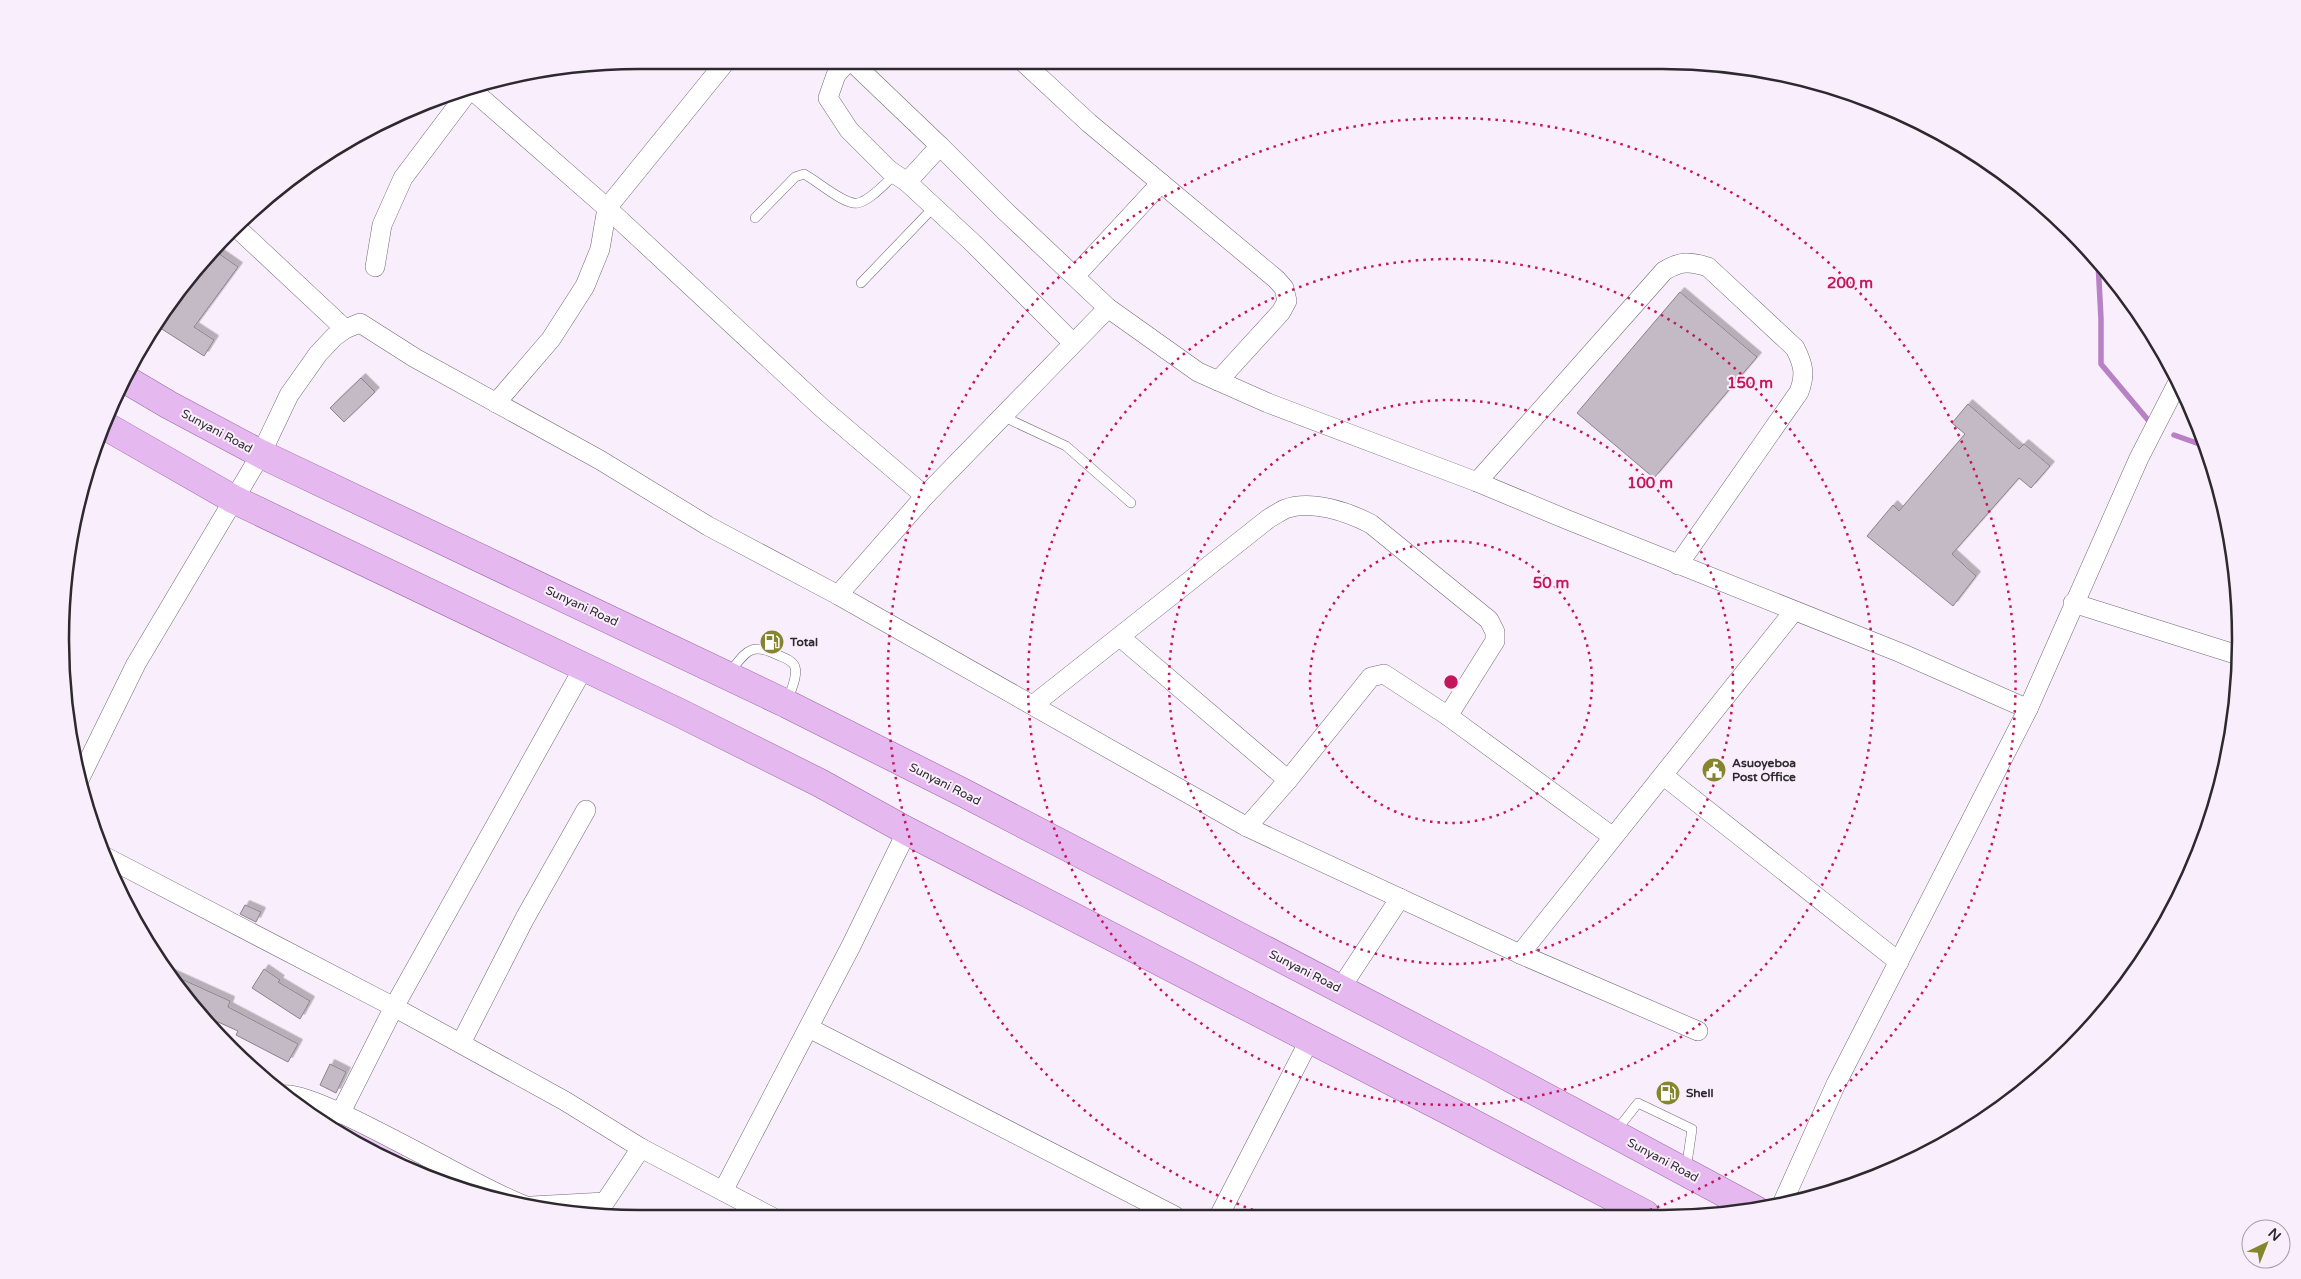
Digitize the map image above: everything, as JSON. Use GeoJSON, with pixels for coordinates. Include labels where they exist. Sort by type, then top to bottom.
{"type":"FeatureCollection","features":[{"type":"Feature","properties":{"kind":"main road","name":"Sunyani Road"},"geometry":{"type":"LineString","coordinates":[[130,382],[261,454],[787,704],[962,792],[1340,989],[1744,1204]]}},
{"type":"Feature","properties":{"kind":"main road"},"geometry":{"type":"LineString","coordinates":[[109,428],[233,498],[820,783],[907,831],[1636,1210]]}},
{"type":"Feature","properties":{"kind":"street"},"geometry":{"type":"LineString","coordinates":[[496,403],[551,339],[585,286],[600,249],[607,208],[720,69]]}},
{"type":"Feature","properties":{"kind":"street"},"geometry":{"type":"LineString","coordinates":[[842,69],[836,75],[828,98],[848,130],[974,244],[1073,343]]}},
{"type":"Feature","properties":{"kind":"street"},"geometry":{"type":"LineString","coordinates":[[859,69],[1108,308],[1198,372],[1268,403],[1477,482],[1794,612],[1901,653],[2028,709]]}},
{"type":"Feature","properties":{"kind":"street"},"geometry":{"type":"LineString","coordinates":[[1031,69],[1089,124],[1276,279],[1284,288],[1287,301],[1281,312],[1218,381]]}},
{"type":"Feature","properties":{"kind":"street"},"geometry":{"type":"LineString","coordinates":[[478,92],[607,208],[822,408],[925,496]]}},
{"type":"Feature","properties":{"kind":"street"},"geometry":{"type":"LineString","coordinates":[[375,267],[382,225],[403,178],[465,96]]}},
{"type":"Feature","properties":{"kind":"street"},"geometry":{"type":"LineString","coordinates":[[901,178],[940,146]]}},
{"type":"Feature","properties":{"kind":"street"},"geometry":{"type":"LineString","coordinates":[[1075,276],[1161,183]]}},
{"type":"Feature","properties":{"kind":"street"},"geometry":{"type":"LineString","coordinates":[[241,231],[345,329]]}},
{"type":"Feature","properties":{"kind":"street"},"geometry":{"type":"LineString","coordinates":[[1477,482],[1664,271],[1676,263],[1692,262],[1708,267],[1795,348],[1803,363],[1804,379],[1799,392],[1678,564]]}},
{"type":"Feature","properties":{"kind":"street"},"geometry":{"type":"LineString","coordinates":[[838,595],[925,496],[1004,417],[1108,308]]}},
{"type":"Feature","properties":{"kind":"street"},"geometry":{"type":"LineString","coordinates":[[84,770],[136,664],[233,498],[261,454],[289,395],[318,354],[334,337],[345,329],[360,323],[415,358],[600,460],[708,526],[838,595],[935,652],[1034,705],[1247,827],[1520,954],[1698,1031]]}},
{"type":"Feature","properties":{"kind":"street"},"geometry":{"type":"LineString","coordinates":[[1786,1196],[1836,1084],[2028,709],[2073,603],[2139,458],[2174,389]]}},
{"type":"Feature","properties":{"kind":"street"},"geometry":{"type":"LineString","coordinates":[[1034,705],[1268,519],[1285,509],[1298,506],[1336,509],[1371,524],[1489,620],[1495,632],[1495,641],[1448,716]]}},
{"type":"Feature","properties":{"kind":"street"},"geometry":{"type":"LineString","coordinates":[[2073,603],[2232,653]]}},
{"type":"Feature","properties":{"kind":"street"},"geometry":{"type":"LineString","coordinates":[[1520,954],[1794,612]]}},
{"type":"Feature","properties":{"kind":"street"},"geometry":{"type":"LineString","coordinates":[[1120,637],[1288,780]]}},
{"type":"Feature","properties":{"kind":"street"},"geometry":{"type":"LineString","coordinates":[[340,1114],[394,1007],[584,667]]}},
{"type":"Feature","properties":{"kind":"street"},"geometry":{"type":"LineString","coordinates":[[1247,827],[1288,780],[1370,677],[1384,674],[1448,716],[1613,837]]}},
{"type":"Feature","properties":{"kind":"street"},"geometry":{"type":"LineString","coordinates":[[1664,776],[1899,962]]}},
{"type":"Feature","properties":{"kind":"street"},"geometry":{"type":"LineString","coordinates":[[461,1043],[525,918],[586,810]]}},
{"type":"Feature","properties":{"kind":"street"},"geometry":{"type":"LineString","coordinates":[[723,1190],[809,1028],[907,831]]}},
{"type":"Feature","properties":{"kind":"street"},"geometry":{"type":"LineString","coordinates":[[113,861],[461,1043],[565,1101],[641,1148],[759,1210]]}},
{"type":"Feature","properties":{"kind":"street"},"geometry":{"type":"LineString","coordinates":[[1340,989],[1400,898]]}},
{"type":"Feature","properties":{"kind":"street"},"geometry":{"type":"LineString","coordinates":[[809,1028],[1163,1210]]}},
{"type":"Feature","properties":{"kind":"street"},"geometry":{"type":"LineString","coordinates":[[1221,1210],[1310,1039]]}},
{"type":"Feature","properties":{"kind":"street"},"geometry":{"type":"LineString","coordinates":[[299,1097],[340,1114],[499,1192]]}},
{"type":"Feature","properties":{"kind":"street"},"geometry":{"type":"LineString","coordinates":[[606,1209],[641,1148]]}},
{"type":"Feature","properties":{"kind":"lane"},"geometry":{"type":"LineString","coordinates":[[755,218],[794,177],[804,174],[847,202],[858,203],[901,178]]}},
{"type":"Feature","properties":{"kind":"lane"},"geometry":{"type":"LineString","coordinates":[[861,282],[933,208]]}},
{"type":"Feature","properties":{"kind":"lane"},"geometry":{"type":"LineString","coordinates":[[1004,417],[1066,446],[1131,503]]}},
{"type":"Feature","properties":{"kind":"lane"},"geometry":{"type":"LineString","coordinates":[[727,676],[748,651],[756,647],[765,649],[792,662],[795,668],[795,676],[787,704]]}},
{"type":"Feature","properties":{"kind":"lane"},"geometry":{"type":"LineString","coordinates":[[1614,1134],[1638,1103],[1692,1129],[1686,1172]]}},
{"type":"Feature","properties":{"kind":"shaded area"},"geometry":{"type":"Polygon","coordinates":[[[302,1099],[405,1152],[402,1158],[387,1151],[354,1134],[302,1099]]]}},
{"type":"Feature","properties":{"kind":"building"},"geometry":{"type":"Polygon","coordinates":[[[219,254],[238,267],[194,327],[214,340],[204,356],[161,328],[219,254]]]}},
{"type":"Feature","properties":{"kind":"building"},"geometry":{"type":"Polygon","coordinates":[[[1680,292],[1757,357],[1654,478],[1577,413],[1680,292]]]}},
{"type":"Feature","properties":{"kind":"building"},"geometry":{"type":"Polygon","coordinates":[[[361,378],[375,392],[344,422],[330,408],[361,378]]]}},
{"type":"Feature","properties":{"kind":"building"},"geometry":{"type":"Polygon","coordinates":[[[1968,404],[2019,449],[2024,444],[2050,466],[2031,488],[2019,478],[1952,554],[1976,576],[1953,606],[1867,536],[1893,505],[1899,511],[1965,434],[1952,423],[1968,404]]]}},
{"type":"Feature","properties":{"kind":"building"},"geometry":{"type":"Polygon","coordinates":[[[245,905],[261,912],[256,922],[240,914],[245,905]]]}},
{"type":"Feature","properties":{"kind":"building"},"geometry":{"type":"Polygon","coordinates":[[[264,969],[280,980],[278,982],[310,1001],[300,1019],[252,988],[264,969]]]}},
{"type":"Feature","properties":{"kind":"building"},"geometry":{"type":"Polygon","coordinates":[[[181,979],[230,1001],[228,1007],[298,1044],[288,1062],[236,1035],[238,1031],[214,1020],[181,979]]]}},
{"type":"Feature","properties":{"kind":"building"},"geometry":{"type":"Polygon","coordinates":[[[330,1064],[346,1072],[336,1093],[320,1085],[330,1064]]]}},
{"type":"Feature","properties":{"kind":"waterway"},"geometry":{"type":"LineString","coordinates":[[2099,273],[2101,364],[2148,420]]}},
{"type":"Feature","properties":{"kind":"waterway"},"geometry":{"type":"LineString","coordinates":[[2174,435],[2197,443]]}},
{"type":"Feature","properties":{"kind":"place","name":"Total"},"geometry":{"type":"Point","coordinates":[772,642]}},
{"type":"Feature","properties":{"kind":"place","name":"Asuoyeboa Post Office"},"geometry":{"type":"Point","coordinates":[1714,770]}},
{"type":"Feature","properties":{"kind":"place","name":"Shell"},"geometry":{"type":"Point","coordinates":[1668,1093]}}]}
